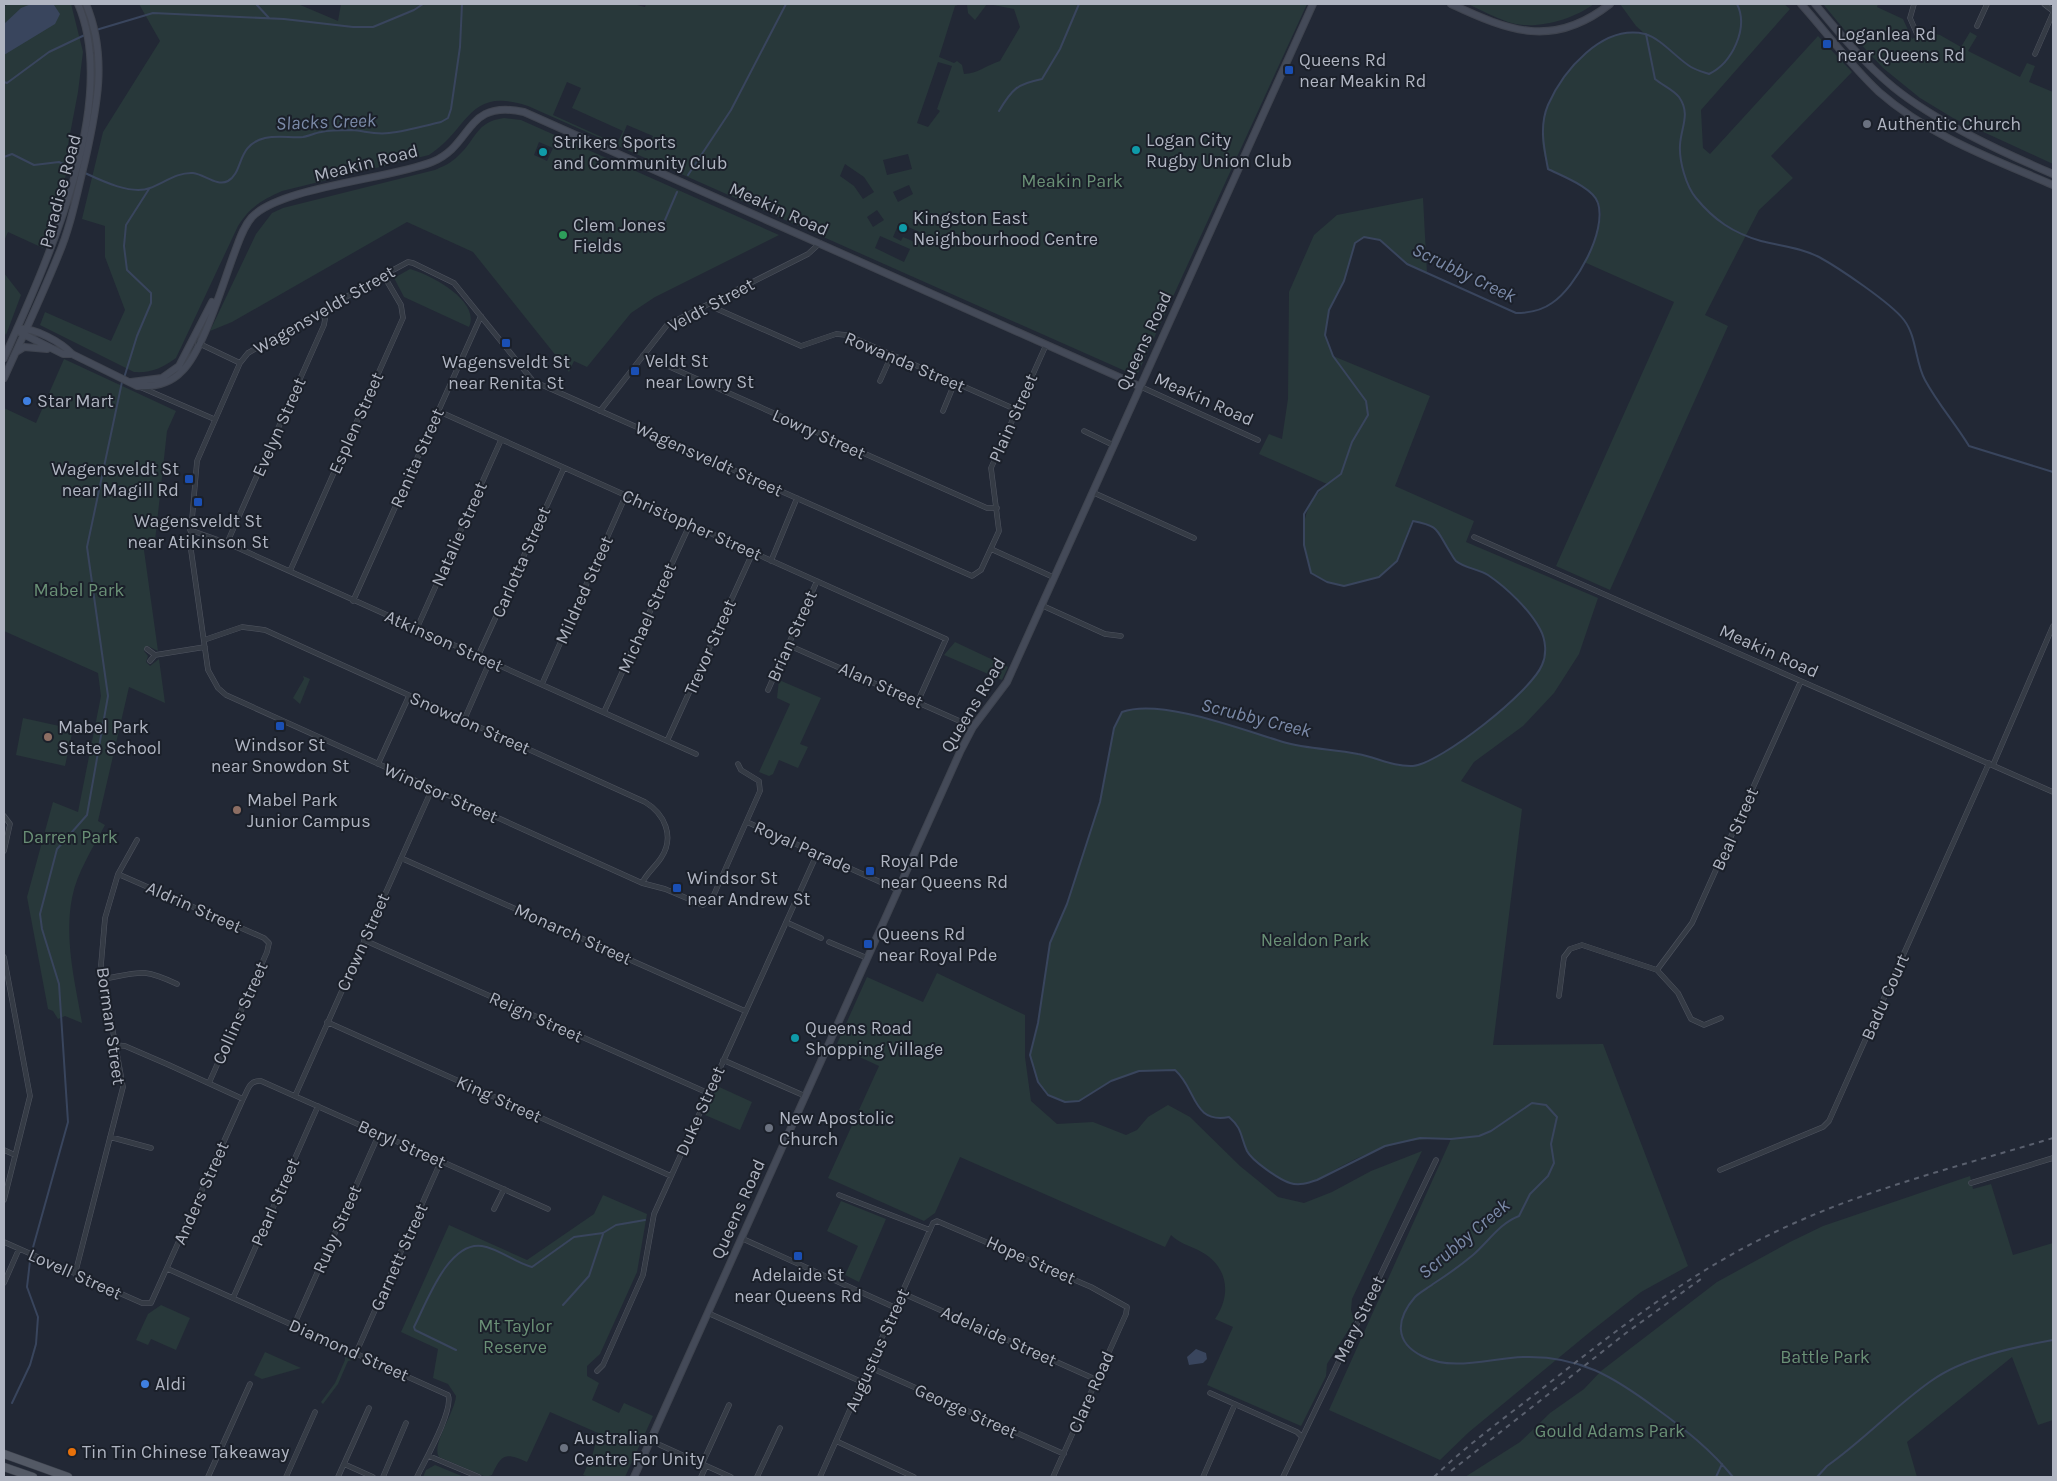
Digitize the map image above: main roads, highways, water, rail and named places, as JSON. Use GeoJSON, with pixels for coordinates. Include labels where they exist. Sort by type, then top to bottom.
{"type":"FeatureCollection","features":[{"type":"Feature","properties":{"kind":"main road"},"geometry":{"type":"LineString","coordinates":[[4,1454],[68,1477]]}},
{"type":"Feature","properties":{"kind":"main road"},"geometry":{"type":"LineString","coordinates":[[4,1467],[33,1477]]}},
{"type":"Feature","properties":{"kind":"water"},"geometry":{"type":"Polygon","coordinates":[[[31,4],[54,5],[60,14],[55,24],[4,55],[4,24],[21,8],[31,4]]]}},
{"type":"Feature","properties":{"kind":"water"},"geometry":{"type":"Polygon","coordinates":[[[1196,1349],[1206,1353],[1207,1359],[1203,1363],[1189,1365],[1187,1357],[1196,1349]]]}},
{"type":"Feature","properties":{"kind":"waterway"},"geometry":{"type":"LineString","coordinates":[[256,4],[269,18]]}},
{"type":"Feature","properties":{"kind":"waterway"},"geometry":{"type":"LineString","coordinates":[[96,30],[153,13],[284,19],[353,27],[373,27],[414,10],[423,4]]}},
{"type":"Feature","properties":{"kind":"waterway","name":"Slacks Creek"},"geometry":{"type":"LineString","coordinates":[[85,173],[117,186],[134,190],[150,188],[187,173],[224,182],[233,177],[249,146],[265,138],[303,137],[336,130],[384,133],[408,130],[441,122],[448,118],[451,109],[460,47],[462,4]]}},
{"type":"Feature","properties":{"kind":"waterway"},"geometry":{"type":"LineString","coordinates":[[688,175],[731,110],[786,4]]}},
{"type":"Feature","properties":{"kind":"waterway"},"geometry":{"type":"LineString","coordinates":[[999,111],[1016,89],[1027,83],[1042,79],[1060,49],[1079,4]]}},
{"type":"Feature","properties":{"kind":"waterway","name":"Scrubby Creek"},"geometry":{"type":"LineString","coordinates":[[1733,1477],[1707,1449],[1678,1425],[1626,1387],[1595,1370],[1579,1364],[1543,1357],[1510,1358],[1459,1364],[1434,1361],[1413,1350],[1402,1337],[1401,1322],[1415,1297],[1449,1274],[1479,1250],[1506,1223],[1519,1216],[1530,1194],[1548,1176],[1554,1163],[1551,1144],[1557,1117],[1546,1105],[1532,1103],[1491,1131],[1479,1136],[1451,1139],[1420,1138],[1385,1146],[1317,1180],[1297,1184],[1280,1178],[1254,1160],[1247,1151],[1234,1121],[1229,1117],[1217,1118],[1201,1110],[1188,1086],[1175,1070],[1139,1071],[1111,1081],[1079,1101],[1065,1102],[1048,1095],[1038,1082],[1030,1055],[1038,1023],[1050,943],[1067,904],[1100,802],[1114,728],[1122,712],[1138,709],[1180,712],[1283,742],[1311,748],[1365,755],[1399,765],[1413,766],[1426,762],[1463,740],[1504,708],[1534,677],[1544,661],[1545,652],[1544,638],[1535,621],[1517,599],[1495,580],[1456,561],[1433,527],[1413,521],[1397,561],[1379,577],[1344,586],[1327,582],[1311,573],[1304,545],[1304,514],[1318,491],[1341,474],[1352,442],[1368,415],[1366,401],[1333,356],[1325,335],[1329,310],[1344,281],[1355,243],[1364,237],[1380,240],[1407,264],[1516,313],[1535,311],[1552,303],[1571,285],[1587,258],[1594,243],[1600,215],[1598,203],[1590,192],[1577,183],[1548,169],[1543,137],[1545,113],[1563,78],[1586,53],[1599,43],[1614,36],[1629,33],[1651,36],[1691,67],[1709,74],[1725,62],[1736,44],[1741,24],[1737,4]]}},
{"type":"Feature","properties":{"kind":"waterway"},"geometry":{"type":"LineString","coordinates":[[4,82],[7,83],[49,52],[91,32]]}},
{"type":"Feature","properties":{"kind":"waterway"},"geometry":{"type":"LineString","coordinates":[[1646,34],[1655,79],[1674,92],[1683,103],[1685,115],[1680,145],[1682,166],[1692,193],[1703,206],[1733,230],[1761,241],[1805,251],[1819,257],[1877,295],[1904,320],[1914,342],[1919,365],[1925,380],[1969,446],[2053,472]]}},
{"type":"Feature","properties":{"kind":"waterway","name":"Slacks Creek"},"geometry":{"type":"LineString","coordinates":[[4,157],[12,154],[34,165],[59,162],[74,169]]}},
{"type":"Feature","properties":{"kind":"waterway"},"geometry":{"type":"LineString","coordinates":[[124,378],[137,336],[151,303],[151,293],[127,270],[124,246],[126,225],[149,189]]}},
{"type":"Feature","properties":{"kind":"waterway"},"geometry":{"type":"LineString","coordinates":[[662,227],[677,192]]}},
{"type":"Feature","properties":{"kind":"waterway"},"geometry":{"type":"LineString","coordinates":[[32,1251],[68,1122],[59,984],[42,929],[40,914],[57,849],[87,815],[108,696],[87,547],[122,382]]}},
{"type":"Feature","properties":{"kind":"waterway"},"geometry":{"type":"LineString","coordinates":[[456,1350],[415,1330],[414,1327],[440,1276],[459,1253],[470,1247],[482,1246],[532,1267],[574,1237],[603,1233],[616,1225],[645,1220]]}},
{"type":"Feature","properties":{"kind":"waterway"},"geometry":{"type":"LineString","coordinates":[[563,1305],[589,1276],[603,1234]]}},
{"type":"Feature","properties":{"kind":"waterway"},"geometry":{"type":"LineString","coordinates":[[12,1403],[30,1365],[36,1344],[38,1317],[27,1287],[30,1261]]}},
{"type":"Feature","properties":{"kind":"waterway"},"geometry":{"type":"LineString","coordinates":[[1817,1477],[1827,1466],[1904,1402],[1944,1373],[1989,1354],[2053,1340]]}},
{"type":"Feature","properties":{"kind":"waterway"},"geometry":{"type":"LineString","coordinates":[[1716,1477],[1722,1464]]}},
{"type":"Feature","properties":{"kind":"railway"},"geometry":{"type":"LineString","coordinates":[[1434,1477],[1461,1452],[1600,1343],[1681,1285],[1737,1251],[1801,1220],[1872,1193],[2053,1138]]}},
{"type":"Feature","properties":{"kind":"railway"},"geometry":{"type":"LineString","coordinates":[[1451,1471],[1626,1333],[1701,1279]]}},
{"type":"Feature","properties":{"kind":"place","name":"Loganlea Rd near Queens Rd"},"geometry":{"type":"Point","coordinates":[1827,44]}},
{"type":"Feature","properties":{"kind":"place","name":"Queens Rd near Meakin Rd"},"geometry":{"type":"Point","coordinates":[1289,70]}},
{"type":"Feature","properties":{"kind":"place","name":"Authentic Church"},"geometry":{"type":"Point","coordinates":[1867,124]}},
{"type":"Feature","properties":{"kind":"place","name":"Logan City Rugby Union Club"},"geometry":{"type":"Point","coordinates":[1136,150]}},
{"type":"Feature","properties":{"kind":"place","name":"Strikers Sports and Community Club"},"geometry":{"type":"Point","coordinates":[543,152]}},
{"type":"Feature","properties":{"kind":"place","name":"Kingston East Neighbourhood Centre"},"geometry":{"type":"Point","coordinates":[903,228]}},
{"type":"Feature","properties":{"kind":"place","name":"Clem Jones Fields"},"geometry":{"type":"Point","coordinates":[563,235]}},
{"type":"Feature","properties":{"kind":"place","name":"Wagensveldt St near Renita St"},"geometry":{"type":"Point","coordinates":[506,343]}},
{"type":"Feature","properties":{"kind":"place","name":"Veldt St near Lowry St"},"geometry":{"type":"Point","coordinates":[635,371]}},
{"type":"Feature","properties":{"kind":"place","name":"Star Mart"},"geometry":{"type":"Point","coordinates":[27,401]}},
{"type":"Feature","properties":{"kind":"place","name":"Wagensveldt St near Magill Rd"},"geometry":{"type":"Point","coordinates":[189,479]}},
{"type":"Feature","properties":{"kind":"place","name":"Wagensveldt St near Atikinson St"},"geometry":{"type":"Point","coordinates":[198,502]}},
{"type":"Feature","properties":{"kind":"place","name":"Windsor St near Snowdon St"},"geometry":{"type":"Point","coordinates":[280,726]}},
{"type":"Feature","properties":{"kind":"place","name":"Mabel Park State School"},"geometry":{"type":"Point","coordinates":[48,737]}},
{"type":"Feature","properties":{"kind":"place","name":"Mabel Park Junior Campus"},"geometry":{"type":"Point","coordinates":[237,810]}},
{"type":"Feature","properties":{"kind":"place","name":"Royal Pde near Queens Rd"},"geometry":{"type":"Point","coordinates":[870,871]}},
{"type":"Feature","properties":{"kind":"place","name":"Windsor St near Andrew St"},"geometry":{"type":"Point","coordinates":[677,888]}},
{"type":"Feature","properties":{"kind":"place","name":"Queens Rd near Royal Pde"},"geometry":{"type":"Point","coordinates":[868,944]}},
{"type":"Feature","properties":{"kind":"place","name":"Queens Road Shopping Village"},"geometry":{"type":"Point","coordinates":[795,1038]}},
{"type":"Feature","properties":{"kind":"place","name":"New Apostolic Church"},"geometry":{"type":"Point","coordinates":[769,1128]}},
{"type":"Feature","properties":{"kind":"place","name":"Adelaide St near Queens Rd"},"geometry":{"type":"Point","coordinates":[798,1256]}},
{"type":"Feature","properties":{"kind":"place","name":"Aldi"},"geometry":{"type":"Point","coordinates":[145,1384]}},
{"type":"Feature","properties":{"kind":"place","name":"Australian Centre For Unity"},"geometry":{"type":"Point","coordinates":[564,1448]}},
{"type":"Feature","properties":{"kind":"place","name":"Tin Tin Chinese Takeaway"},"geometry":{"type":"Point","coordinates":[72,1452]}},
{"type":"Feature","properties":{"kind":"park label","name":"Meakin Park"},"geometry":{"type":"Point","coordinates":[1072,181]}},
{"type":"Feature","properties":{"kind":"park label","name":"Mabel Park"},"geometry":{"type":"Point","coordinates":[79,590]}},
{"type":"Feature","properties":{"kind":"park label","name":"Darren Park"},"geometry":{"type":"Point","coordinates":[70,837]}},
{"type":"Feature","properties":{"kind":"park label","name":"Nealdon Park"},"geometry":{"type":"Point","coordinates":[1315,940]}},
{"type":"Feature","properties":{"kind":"park label","name":"Mt Taylor Reserve"},"geometry":{"type":"Point","coordinates":[515,1336]}},
{"type":"Feature","properties":{"kind":"park label","name":"Battle Park"},"geometry":{"type":"Point","coordinates":[1825,1357]}},
{"type":"Feature","properties":{"kind":"park label","name":"Gould Adams Park"},"geometry":{"type":"Point","coordinates":[1610,1431]}}]}
